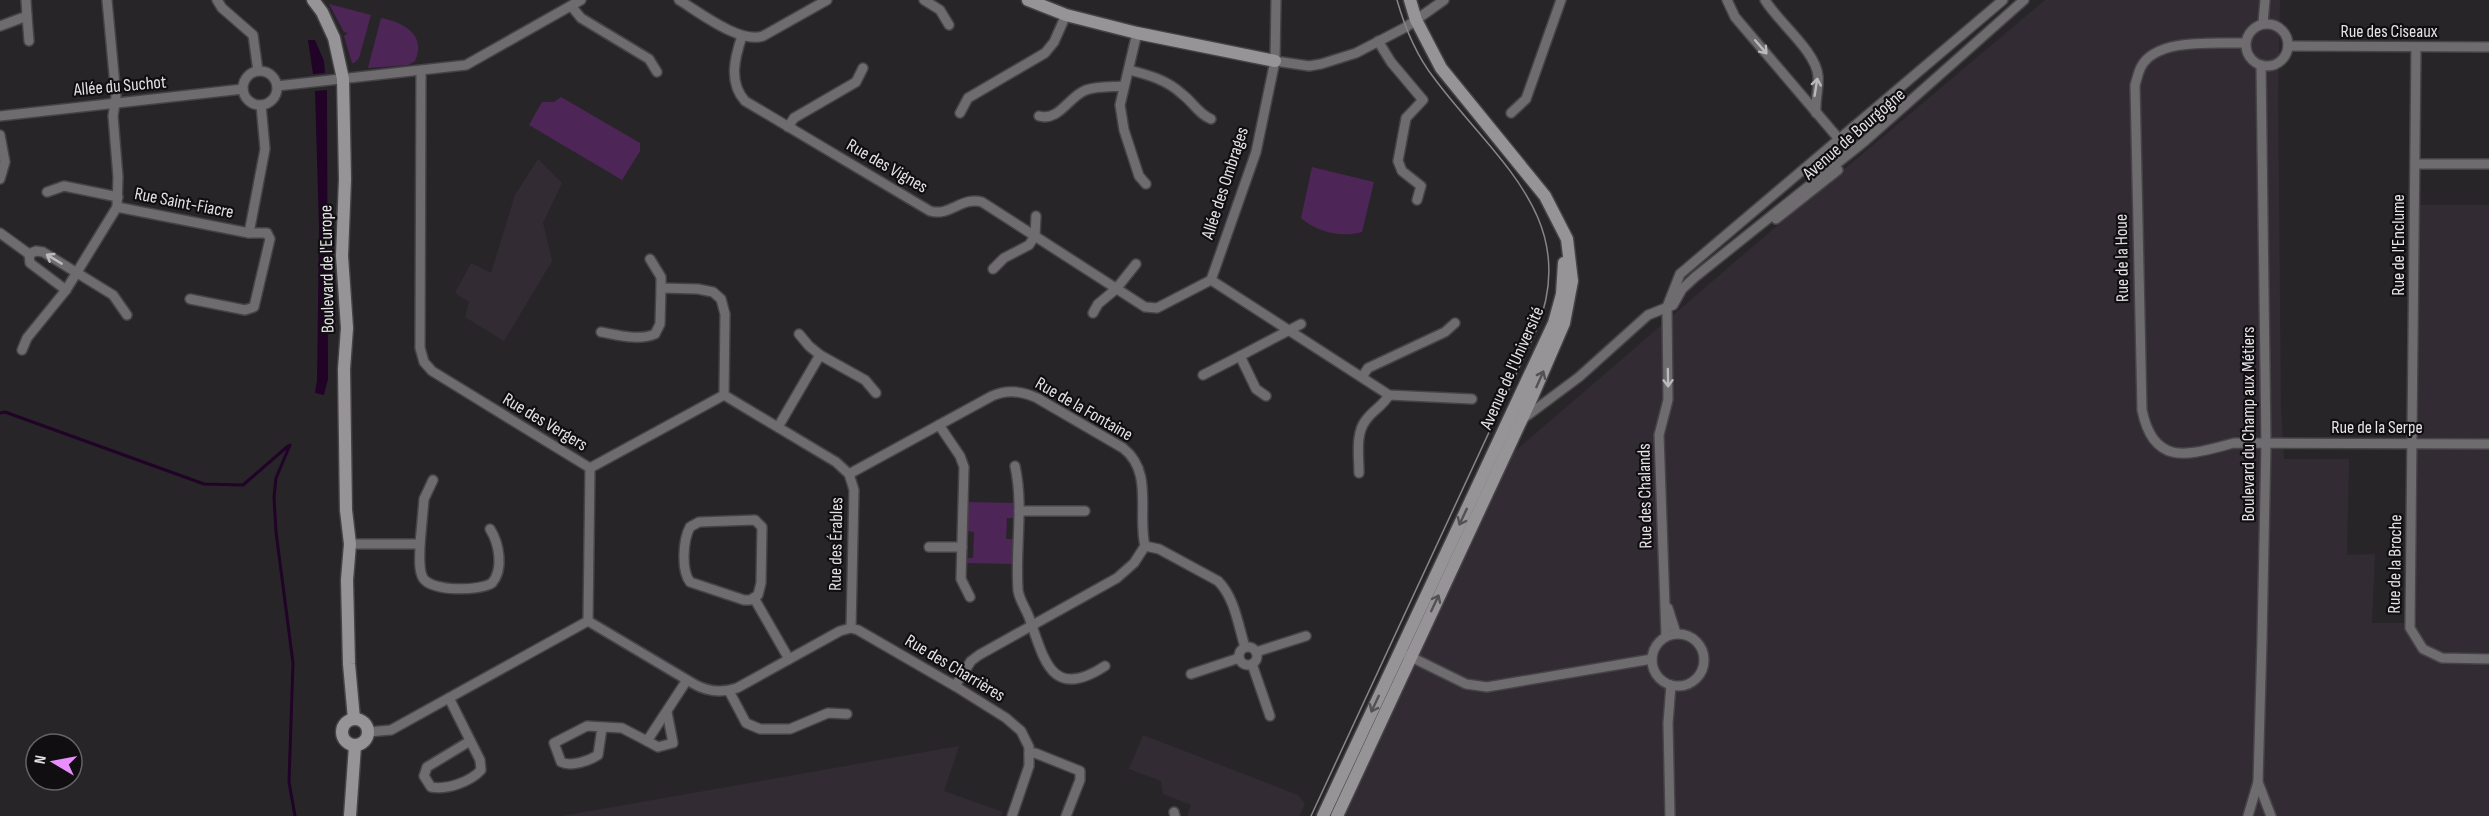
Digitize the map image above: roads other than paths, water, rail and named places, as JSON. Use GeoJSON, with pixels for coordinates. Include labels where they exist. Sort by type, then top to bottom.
{"type":"FeatureCollection","features":[{"type":"Feature","properties":{"kind":"main road","name":"Boulevard de l'Europe"},"geometry":{"type":"LineString","coordinates":[[314,0],[334,38],[343,79],[345,179],[342,289],[347,328],[344,416],[346,510],[350,544],[347,571],[348,622],[354,718]]}},
{"type":"Feature","properties":{"kind":"main road"},"geometry":{"type":"LineString","coordinates":[[1028,0],[1066,15],[1137,33],[1275,61]]}},
{"type":"Feature","properties":{"kind":"main road"},"geometry":{"type":"LineString","coordinates":[[1410,0],[1416,20],[1441,68],[1535,183],[1559,220]]}},
{"type":"Feature","properties":{"kind":"main road","name":"Avenue de l'Université"},"geometry":{"type":"LineString","coordinates":[[1323,816],[1522,419],[1564,323],[1572,281],[1567,239],[1559,220]]}},
{"type":"Feature","properties":{"kind":"main road","name":"Avenue de l'Université"},"geometry":{"type":"LineString","coordinates":[[1337,816],[1405,654],[1554,323],[1562,294],[1565,266],[1559,220]]}},
{"type":"Feature","properties":{"kind":"main road"},"geometry":{"type":"LineString","coordinates":[[354,718],[363,721],[368,732],[365,741],[354,746],[346,742],[342,735],[346,722],[354,718]]}},
{"type":"Feature","properties":{"kind":"main road"},"geometry":{"type":"LineString","coordinates":[[350,816],[354,746]]}},
{"type":"Feature","properties":{"kind":"street"},"geometry":{"type":"LineString","coordinates":[[26,0],[29,41]]}},
{"type":"Feature","properties":{"kind":"street"},"geometry":{"type":"LineString","coordinates":[[107,0],[116,96],[113,116],[118,202]]}},
{"type":"Feature","properties":{"kind":"street"},"geometry":{"type":"LineString","coordinates":[[217,0],[220,6],[253,35],[258,71]]}},
{"type":"Feature","properties":{"kind":"street"},"geometry":{"type":"LineString","coordinates":[[277,86],[421,71],[471,63],[581,0]]}},
{"type":"Feature","properties":{"kind":"street"},"geometry":{"type":"LineString","coordinates":[[679,0],[742,36],[752,38],[763,36],[827,0]]}},
{"type":"Feature","properties":{"kind":"street"},"geometry":{"type":"LineString","coordinates":[[924,0],[940,10],[949,25]]}},
{"type":"Feature","properties":{"kind":"street","name":"Allée des Ombrages"},"geometry":{"type":"LineString","coordinates":[[1211,280],[1256,152],[1275,61],[1276,0]]}},
{"type":"Feature","properties":{"kind":"street"},"geometry":{"type":"LineString","coordinates":[[1275,61],[1309,66],[1356,53],[1416,20],[1444,0]]}},
{"type":"Feature","properties":{"kind":"street"},"geometry":{"type":"LineString","coordinates":[[1510,113],[1526,99],[1562,0]]}},
{"type":"Feature","properties":{"kind":"street"},"geometry":{"type":"LineString","coordinates":[[1727,0],[1735,17],[1850,152]]}},
{"type":"Feature","properties":{"kind":"street"},"geometry":{"type":"LineString","coordinates":[[1765,0],[1814,62],[1818,76],[1816,113]]}},
{"type":"Feature","properties":{"kind":"street","name":"Avenue de Bourgogne"},"geometry":{"type":"LineString","coordinates":[[1667,320],[1678,282],[2004,0]]}},
{"type":"Feature","properties":{"kind":"street","name":"Avenue de Bourgogne"},"geometry":{"type":"LineString","coordinates":[[1840,141],[2013,0]]}},
{"type":"Feature","properties":{"kind":"street","name":"Avenue de Bourgogne"},"geometry":{"type":"LineString","coordinates":[[1670,306],[1690,282],[1850,152],[2024,0]]}},
{"type":"Feature","properties":{"kind":"street","name":"Avenue de Bourgogne"},"geometry":{"type":"LineString","coordinates":[[1690,282],[1701,280],[1761,230],[1796,205],[2032,0]]}},
{"type":"Feature","properties":{"kind":"street"},"geometry":{"type":"LineString","coordinates":[[2263,23],[2265,0]]}},
{"type":"Feature","properties":{"kind":"street"},"geometry":{"type":"LineString","coordinates":[[572,7],[580,18],[649,59],[657,72]]}},
{"type":"Feature","properties":{"kind":"street"},"geometry":{"type":"LineString","coordinates":[[960,113],[968,98],[1041,57],[1054,42],[1066,15]]}},
{"type":"Feature","properties":{"kind":"street"},"geometry":{"type":"LineString","coordinates":[[0,26],[27,16]]}},
{"type":"Feature","properties":{"kind":"street"},"geometry":{"type":"LineString","coordinates":[[2263,23],[2278,26],[2284,32],[2288,46],[2282,60],[2276,64],[2261,65],[2249,57],[2245,43],[2251,30],[2263,23]]}},
{"type":"Feature","properties":{"kind":"street"},"geometry":{"type":"LineString","coordinates":[[1137,33],[1120,105],[1121,116],[1139,176],[1146,184]]}},
{"type":"Feature","properties":{"kind":"street","name":"Rue des Vignes"},"geometry":{"type":"LineString","coordinates":[[742,36],[734,69],[739,93],[751,105],[930,211],[944,212],[967,201],[979,201],[1145,307],[1154,309],[1211,280]]}},
{"type":"Feature","properties":{"kind":"street"},"geometry":{"type":"LineString","coordinates":[[1378,41],[1391,62],[1423,100],[1406,118],[1398,161],[1402,171],[1421,186],[1417,200]]}},
{"type":"Feature","properties":{"kind":"street","name":"Rue de la Houe"},"geometry":{"type":"LineString","coordinates":[[2245,43],[2162,48],[2142,66],[2135,85],[2142,410],[2146,430],[2163,449],[2183,454],[2205,452],[2234,443],[2266,444]]}},
{"type":"Feature","properties":{"kind":"street","name":"Rue des Ciseaux"},"geometry":{"type":"LineString","coordinates":[[2288,46],[2489,48]]}},
{"type":"Feature","properties":{"kind":"street","name":"Rue de l'Enclume"},"geometry":{"type":"LineString","coordinates":[[2413,444],[2416,47]]}},
{"type":"Feature","properties":{"kind":"street","name":"Boulevard du Champ aux Métiers"},"geometry":{"type":"LineString","coordinates":[[2248,816],[2258,782],[2266,444],[2261,65]]}},
{"type":"Feature","properties":{"kind":"street"},"geometry":{"type":"LineString","coordinates":[[788,127],[795,118],[856,82],[863,68]]}},
{"type":"Feature","properties":{"kind":"street"},"geometry":{"type":"LineString","coordinates":[[1129,70],[1165,81],[1187,97],[1203,116],[1211,119]]}},
{"type":"Feature","properties":{"kind":"street"},"geometry":{"type":"LineString","coordinates":[[258,71],[272,76],[277,86],[272,100],[261,105],[247,99],[243,89],[246,79],[258,71]]}},
{"type":"Feature","properties":{"kind":"street","name":"Rue des Vergers"},"geometry":{"type":"LineString","coordinates":[[421,71],[420,348],[424,362],[432,371],[590,468],[588,621]]}},
{"type":"Feature","properties":{"kind":"street"},"geometry":{"type":"LineString","coordinates":[[1039,116],[1050,117],[1056,114],[1077,94],[1088,89],[1124,86]]}},
{"type":"Feature","properties":{"kind":"street","name":"Allée du Suchot"},"geometry":{"type":"LineString","coordinates":[[0,116],[243,89]]}},
{"type":"Feature","properties":{"kind":"street","name":"Rue Saint-Fiacre"},"geometry":{"type":"LineString","coordinates":[[249,233],[265,149],[261,105]]}},
{"type":"Feature","properties":{"kind":"street"},"geometry":{"type":"LineString","coordinates":[[0,135],[5,162],[0,178]]}},
{"type":"Feature","properties":{"kind":"street"},"geometry":{"type":"LineString","coordinates":[[2415,164],[2489,164]]}},
{"type":"Feature","properties":{"kind":"street","name":"Rue Saint-Fiacre"},"geometry":{"type":"LineString","coordinates":[[47,192],[64,186],[118,202],[249,233],[267,233],[270,239],[254,307],[246,310],[190,299]]}},
{"type":"Feature","properties":{"kind":"street","name":"Rue Saint-Fiacre"},"geometry":{"type":"LineString","coordinates":[[22,350],[27,338],[78,273],[118,202]]}},
{"type":"Feature","properties":{"kind":"street"},"geometry":{"type":"LineString","coordinates":[[993,269],[1004,258],[1026,247],[1035,236],[1036,216]]}},
{"type":"Feature","properties":{"kind":"street"},"geometry":{"type":"LineString","coordinates":[[0,233],[29,254],[30,263],[66,290]]}},
{"type":"Feature","properties":{"kind":"street"},"geometry":{"type":"LineString","coordinates":[[29,254],[41,251],[113,295],[126,315]]}},
{"type":"Feature","properties":{"kind":"street"},"geometry":{"type":"LineString","coordinates":[[601,332],[622,336],[655,334],[660,324],[661,277],[650,259]]}},
{"type":"Feature","properties":{"kind":"street"},"geometry":{"type":"LineString","coordinates":[[1093,313],[1098,304],[1116,289],[1136,264]]}},
{"type":"Feature","properties":{"kind":"street"},"geometry":{"type":"LineString","coordinates":[[1211,280],[1389,394],[1472,399]]}},
{"type":"Feature","properties":{"kind":"street"},"geometry":{"type":"LineString","coordinates":[[590,468],[724,395],[725,314],[721,299],[713,292],[698,289],[661,288]]}},
{"type":"Feature","properties":{"kind":"street"},"geometry":{"type":"LineString","coordinates":[[1522,419],[1579,376],[1648,315],[1670,306]]}},
{"type":"Feature","properties":{"kind":"street","name":"Rue des Chalands"},"geometry":{"type":"LineString","coordinates":[[1662,511],[1659,441],[1668,400],[1667,320]]}},
{"type":"Feature","properties":{"kind":"street"},"geometry":{"type":"LineString","coordinates":[[1362,377],[1368,368],[1444,332],[1455,322]]}},
{"type":"Feature","properties":{"kind":"street"},"geometry":{"type":"LineString","coordinates":[[1203,375],[1301,324]]}},
{"type":"Feature","properties":{"kind":"street"},"geometry":{"type":"LineString","coordinates":[[799,334],[820,356],[865,380],[876,393]]}},
{"type":"Feature","properties":{"kind":"street"},"geometry":{"type":"LineString","coordinates":[[778,427],[820,356]]}},
{"type":"Feature","properties":{"kind":"street"},"geometry":{"type":"LineString","coordinates":[[1240,356],[1256,389],[1266,396]]}},
{"type":"Feature","properties":{"kind":"street","name":"Rue de la Fontaine"},"geometry":{"type":"LineString","coordinates":[[849,474],[999,393],[1022,392],[1037,398],[1123,448],[1132,457],[1142,477],[1141,531],[1145,546]]}},
{"type":"Feature","properties":{"kind":"street"},"geometry":{"type":"LineString","coordinates":[[1359,473],[1362,426],[1368,417],[1383,405],[1389,394]]}},
{"type":"Feature","properties":{"kind":"street","name":"Rue des Érables"},"geometry":{"type":"LineString","coordinates":[[724,395],[836,462],[849,474],[854,490],[851,628]]}},
{"type":"Feature","properties":{"kind":"street"},"geometry":{"type":"LineString","coordinates":[[939,425],[960,456],[964,467],[961,579],[970,597]]}},
{"type":"Feature","properties":{"kind":"street","name":"Rue de la Serpe"},"geometry":{"type":"LineString","coordinates":[[2266,444],[2489,444]]}},
{"type":"Feature","properties":{"kind":"street","name":"Rue de la Broche"},"geometry":{"type":"LineString","coordinates":[[2413,444],[2410,628],[2423,649],[2442,658],[2489,659]]}},
{"type":"Feature","properties":{"kind":"street"},"geometry":{"type":"LineString","coordinates":[[1015,466],[1020,487],[1018,591],[1036,640],[1058,677],[1066,680],[1090,676],[1105,666]]}},
{"type":"Feature","properties":{"kind":"street"},"geometry":{"type":"LineString","coordinates":[[434,480],[424,499],[420,544],[422,574],[428,584],[444,588],[484,588],[494,581],[498,572],[498,541],[490,529]]}},
{"type":"Feature","properties":{"kind":"street"},"geometry":{"type":"LineString","coordinates":[[1019,511],[1084,511]]}},
{"type":"Feature","properties":{"kind":"street"},"geometry":{"type":"LineString","coordinates":[[1662,511],[1665,513],[1667,637]]}},
{"type":"Feature","properties":{"kind":"street"},"geometry":{"type":"LineString","coordinates":[[1662,511],[1657,526],[1667,637]]}},
{"type":"Feature","properties":{"kind":"street"},"geometry":{"type":"LineString","coordinates":[[755,520],[760,523],[760,583],[758,595],[754,598],[738,599],[690,582],[685,570],[686,539],[690,527],[699,522],[755,520]]}},
{"type":"Feature","properties":{"kind":"street"},"geometry":{"type":"LineString","coordinates":[[350,544],[420,544]]}},
{"type":"Feature","properties":{"kind":"street"},"geometry":{"type":"LineString","coordinates":[[929,546],[962,547]]}},
{"type":"Feature","properties":{"kind":"street"},"geometry":{"type":"LineString","coordinates":[[955,686],[974,658],[1117,578],[1134,563],[1145,546],[1160,549],[1218,581],[1230,596],[1245,647]]}},
{"type":"Feature","properties":{"kind":"street"},"geometry":{"type":"LineString","coordinates":[[754,598],[789,659]]}},
{"type":"Feature","properties":{"kind":"street"},"geometry":{"type":"LineString","coordinates":[[368,732],[391,730],[588,621],[687,680],[708,690],[729,691],[840,631],[851,628]]}},
{"type":"Feature","properties":{"kind":"street","name":"Rue des Charrières"},"geometry":{"type":"LineString","coordinates":[[851,628],[955,686],[1015,724],[1026,739],[1029,754]]}},
{"type":"Feature","properties":{"kind":"street"},"geometry":{"type":"LineString","coordinates":[[1687,635],[1695,639],[1704,653],[1704,664],[1700,675],[1694,681],[1679,686],[1671,685],[1657,675],[1652,659],[1653,652],[1667,637],[1687,635]]}},
{"type":"Feature","properties":{"kind":"street"},"geometry":{"type":"LineString","coordinates":[[1256,652],[1306,636]]}},
{"type":"Feature","properties":{"kind":"street"},"geometry":{"type":"LineString","coordinates":[[1239,658],[1241,650],[1245,647],[1252,647],[1256,652],[1256,659],[1252,664]]}},
{"type":"Feature","properties":{"kind":"street"},"geometry":{"type":"LineString","coordinates":[[1405,654],[1466,684],[1487,687],[1652,659]]}},
{"type":"Feature","properties":{"kind":"street"},"geometry":{"type":"LineString","coordinates":[[1239,658],[1243,663],[1252,664]]}},
{"type":"Feature","properties":{"kind":"street"},"geometry":{"type":"LineString","coordinates":[[1191,674],[1239,658]]}},
{"type":"Feature","properties":{"kind":"street"},"geometry":{"type":"LineString","coordinates":[[1252,664],[1270,716]]}},
{"type":"Feature","properties":{"kind":"street"},"geometry":{"type":"LineString","coordinates":[[647,741],[687,680]]}},
{"type":"Feature","properties":{"kind":"street"},"geometry":{"type":"LineString","coordinates":[[1670,816],[1668,723],[1671,685]]}},
{"type":"Feature","properties":{"kind":"street"},"geometry":{"type":"LineString","coordinates":[[729,691],[746,723],[760,729],[798,727],[828,713],[847,714]]}},
{"type":"Feature","properties":{"kind":"street"},"geometry":{"type":"LineString","coordinates":[[448,698],[470,741],[481,765],[476,775],[464,782],[431,787],[424,776],[427,767],[470,741]]}},
{"type":"Feature","properties":{"kind":"street"},"geometry":{"type":"LineString","coordinates":[[602,728],[598,755],[569,764],[561,762],[554,747],[555,741],[582,727],[622,728],[658,747],[673,743],[668,712]]}},
{"type":"Feature","properties":{"kind":"street"},"geometry":{"type":"LineString","coordinates":[[1012,816],[1026,776],[1029,754],[1035,753],[1080,771],[1080,780],[1066,816]]}},
{"type":"Feature","properties":{"kind":"street","name":"Boulevard du Champ aux Métiers"},"geometry":{"type":"LineString","coordinates":[[2258,782],[2271,816]]}},
{"type":"Feature","properties":{"kind":"waterway"},"geometry":{"type":"LineString","coordinates":[[0,413],[5,412],[204,484],[243,485],[288,446]]}},
{"type":"Feature","properties":{"kind":"waterway"},"geometry":{"type":"LineString","coordinates":[[290,445],[276,478],[274,497],[276,532],[293,663],[289,782],[295,816]]}},
{"type":"Feature","properties":{"kind":"tram line"},"geometry":{"type":"LineString","coordinates":[[1311,816],[1536,331],[1548,291],[1548,255],[1540,223],[1525,192],[1428,69],[1412,41],[1397,0]]}}]}
